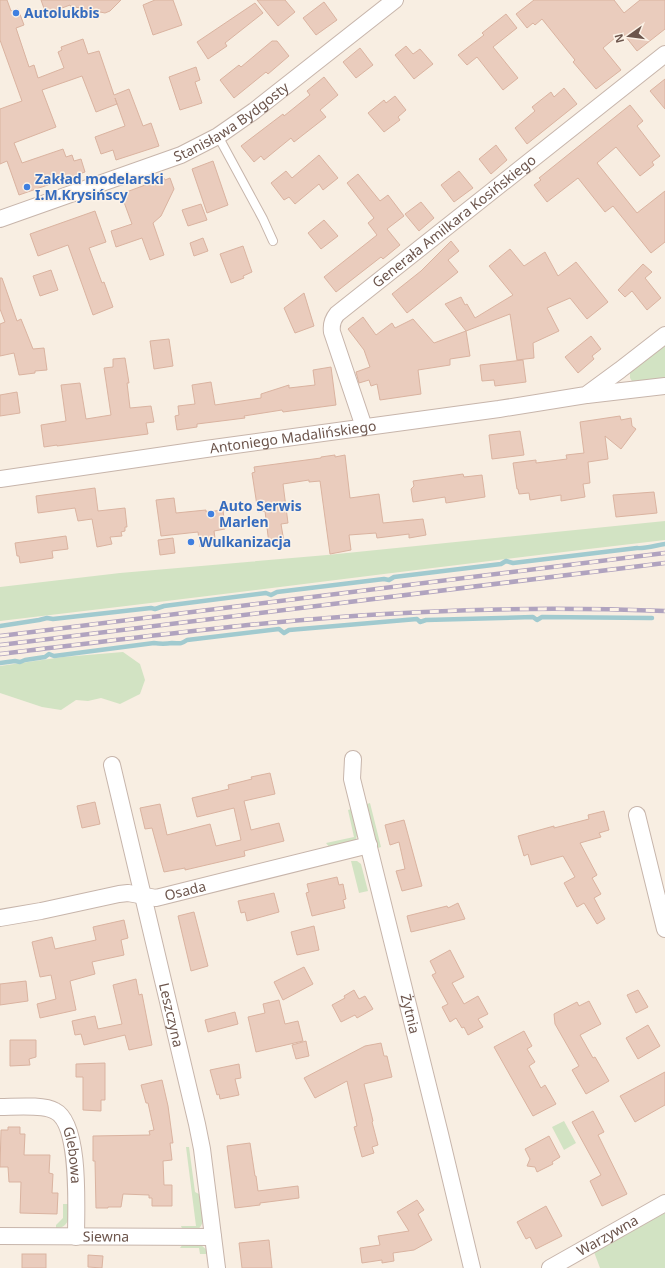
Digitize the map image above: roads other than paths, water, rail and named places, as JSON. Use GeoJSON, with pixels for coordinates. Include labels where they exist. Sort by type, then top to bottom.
{"type":"FeatureCollection","features":[{"type":"Feature","properties":{"kind":"street","name":"Stanisława Bydgosty"},"geometry":{"type":"LineString","coordinates":[[0,219],[180,155],[218,136],[272,97],[395,0]]}},
{"type":"Feature","properties":{"kind":"street","name":"Generała Amilkara Kosińskiego"},"geometry":{"type":"LineString","coordinates":[[364,427],[332,332],[331,326],[333,319],[665,54]]}},
{"type":"Feature","properties":{"kind":"street","name":"Antoniego Madalińskiego"},"geometry":{"type":"LineString","coordinates":[[586,395],[665,335]]}},
{"type":"Feature","properties":{"kind":"street","name":"Antoniego Madalińskiego"},"geometry":{"type":"LineString","coordinates":[[0,479],[492,410],[586,395],[665,386]]}},
{"type":"Feature","properties":{"kind":"street","name":"Żytnia"},"geometry":{"type":"LineString","coordinates":[[353,759],[352,779],[472,1268]]}},
{"type":"Feature","properties":{"kind":"street","name":"Leszczyna"},"geometry":{"type":"LineString","coordinates":[[112,766],[202,1149],[217,1268]]}},
{"type":"Feature","properties":{"kind":"street"},"geometry":{"type":"LineString","coordinates":[[637,815],[665,929]]}},
{"type":"Feature","properties":{"kind":"street","name":"Osada"},"geometry":{"type":"LineString","coordinates":[[0,918],[120,894],[150,898],[160,897],[369,845]]}},
{"type":"Feature","properties":{"kind":"street","name":"Glebowa"},"geometry":{"type":"LineString","coordinates":[[0,1106],[47,1108],[55,1111],[65,1121],[68,1129],[76,1172],[76,1237]]}},
{"type":"Feature","properties":{"kind":"street","name":"Warzywna"},"geometry":{"type":"LineString","coordinates":[[550,1268],[665,1204]]}},
{"type":"Feature","properties":{"kind":"street","name":"Siewna"},"geometry":{"type":"LineString","coordinates":[[0,1236],[213,1237]]}},
{"type":"Feature","properties":{"kind":"lane"},"geometry":{"type":"LineString","coordinates":[[218,136],[263,219],[273,241]]}},
{"type":"Feature","properties":{"kind":"waterway"},"geometry":{"type":"LineString","coordinates":[[0,626],[47,618],[53,619],[151,608],[155,609],[164,606],[266,593],[271,595],[277,592],[384,579],[389,580],[394,577],[501,564],[506,561],[513,563],[643,548],[665,544]]}},
{"type":"Feature","properties":{"kind":"waterway"},"geometry":{"type":"LineString","coordinates":[[0,663],[15,661],[20,662],[45,657],[49,654],[54,656],[154,643],[183,643],[187,640],[279,629],[284,633],[289,630],[417,619],[420,622],[426,620],[533,617],[537,620],[542,617],[652,618]]}},
{"type":"Feature","properties":{"kind":"railway"},"geometry":{"type":"LineString","coordinates":[[0,636],[665,553]]}},
{"type":"Feature","properties":{"kind":"railway"},"geometry":{"type":"LineString","coordinates":[[0,645],[665,563]]}},
{"type":"Feature","properties":{"kind":"railway"},"geometry":{"type":"LineString","coordinates":[[0,654],[265,623],[371,615],[514,609],[605,609],[665,611]]}},
{"type":"Feature","properties":{"kind":"place","name":"Autolukbis"},"geometry":{"type":"Point","coordinates":[16,13]}},
{"type":"Feature","properties":{"kind":"place","name":"Zakład modelarski I.M.Krysińscy"},"geometry":{"type":"Point","coordinates":[27,187]}},
{"type":"Feature","properties":{"kind":"place","name":"Auto Serwis Marlen"},"geometry":{"type":"Point","coordinates":[211,514]}},
{"type":"Feature","properties":{"kind":"place","name":"Wulkanizacja"},"geometry":{"type":"Point","coordinates":[191,542]}}]}
